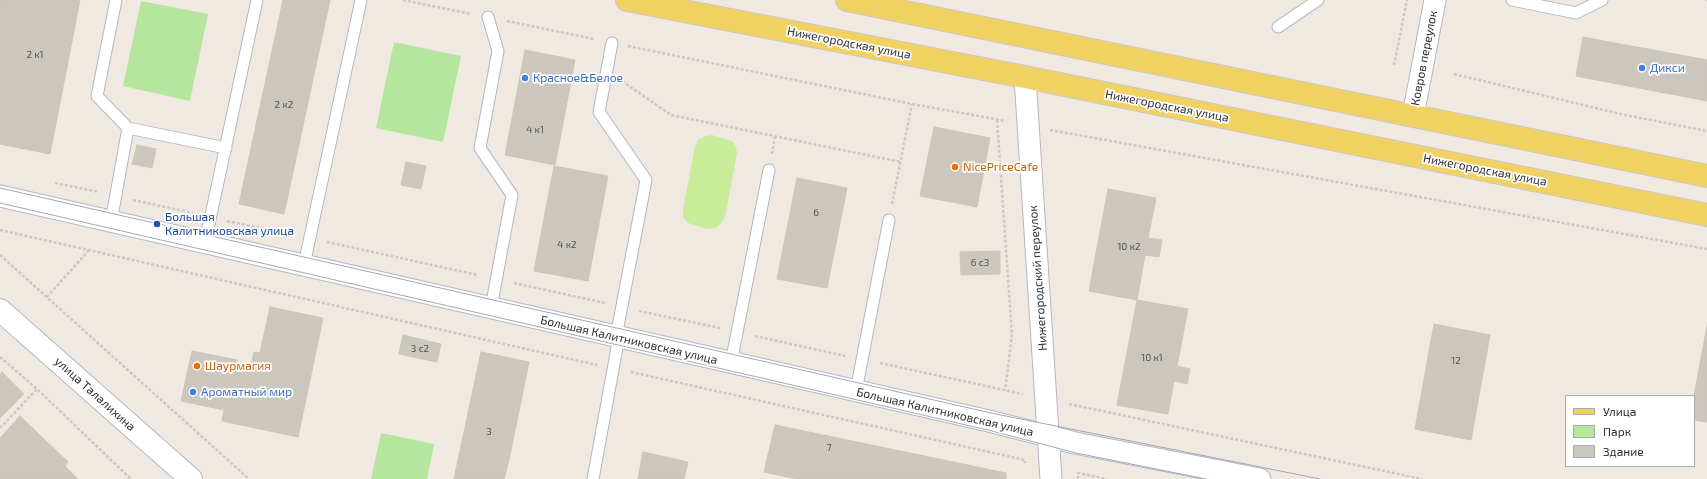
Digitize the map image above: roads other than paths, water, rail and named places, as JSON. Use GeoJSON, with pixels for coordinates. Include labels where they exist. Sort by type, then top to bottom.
{"type":"FeatureCollection","features":[{"type":"Feature","properties":{"kind":"main road","name":"Нижегородская улица"},"geometry":{"type":"LineString","coordinates":[[627,0],[1025,77],[1707,215]]}},
{"type":"Feature","properties":{"kind":"main road"},"geometry":{"type":"LineString","coordinates":[[847,0],[910,6],[1413,116],[1707,176]]}},
{"type":"Feature","properties":{"kind":"street","name":"Ковров переулок"},"geometry":{"type":"LineString","coordinates":[[1413,116],[1435,0]]}},
{"type":"Feature","properties":{"kind":"street","name":"Нижегородский переулок"},"geometry":{"type":"LineString","coordinates":[[1025,77],[1051,479]]}},
{"type":"Feature","properties":{"kind":"street","name":"Большая Калитниковская улица"},"geometry":{"type":"LineString","coordinates":[[0,196],[989,421],[1049,437],[1260,479]]}},
{"type":"Feature","properties":{"kind":"street","name":"улица Талалихина"},"geometry":{"type":"LineString","coordinates":[[0,310],[191,479]]}},
{"type":"Feature","properties":{"kind":"lane"},"geometry":{"type":"LineString","coordinates":[[116,0],[98,96],[128,128],[226,148]]}},
{"type":"Feature","properties":{"kind":"lane"},"geometry":{"type":"LineString","coordinates":[[205,243],[257,0]]}},
{"type":"Feature","properties":{"kind":"lane"},"geometry":{"type":"LineString","coordinates":[[304,266],[361,0]]}},
{"type":"Feature","properties":{"kind":"lane"},"geometry":{"type":"LineString","coordinates":[[1278,27],[1318,0]]}},
{"type":"Feature","properties":{"kind":"lane"},"geometry":{"type":"LineString","coordinates":[[1512,0],[1576,13],[1602,0]]}},
{"type":"Feature","properties":{"kind":"lane"},"geometry":{"type":"LineString","coordinates":[[488,17],[498,51],[480,148],[512,195],[491,308]]}},
{"type":"Feature","properties":{"kind":"lane"},"geometry":{"type":"LineString","coordinates":[[593,479],[613,368],[622,307],[646,180],[599,112],[612,43]]}},
{"type":"Feature","properties":{"kind":"lane"},"geometry":{"type":"LineString","coordinates":[[111,222],[128,128]]}},
{"type":"Feature","properties":{"kind":"lane"},"geometry":{"type":"LineString","coordinates":[[731,363],[769,170]]}},
{"type":"Feature","properties":{"kind":"lane"},"geometry":{"type":"LineString","coordinates":[[856,391],[889,220]]}},
{"type":"Feature","properties":{"kind":"tram line"},"geometry":{"type":"LineString","coordinates":[[0,188],[991,413],[1320,479]]}},
{"type":"Feature","properties":{"kind":"tram line"},"geometry":{"type":"LineString","coordinates":[[0,203],[988,430],[1076,453],[1206,479]]}},
{"type":"Feature","properties":{"kind":"place","name":"Дикси"},"geometry":{"type":"Point","coordinates":[1642,68]}},
{"type":"Feature","properties":{"kind":"place","name":"Красное&Белое"},"geometry":{"type":"Point","coordinates":[525,78]}},
{"type":"Feature","properties":{"kind":"place","name":"NicePriceCafe"},"geometry":{"type":"Point","coordinates":[955,167]}},
{"type":"Feature","properties":{"kind":"place","name":"Большая Калитниковская улица"},"geometry":{"type":"Point","coordinates":[157,224]}},
{"type":"Feature","properties":{"kind":"place","name":"Шаурмагия"},"geometry":{"type":"Point","coordinates":[197,366]}},
{"type":"Feature","properties":{"kind":"place","name":"Ароматный мир"},"geometry":{"type":"Point","coordinates":[193,392]}}]}
